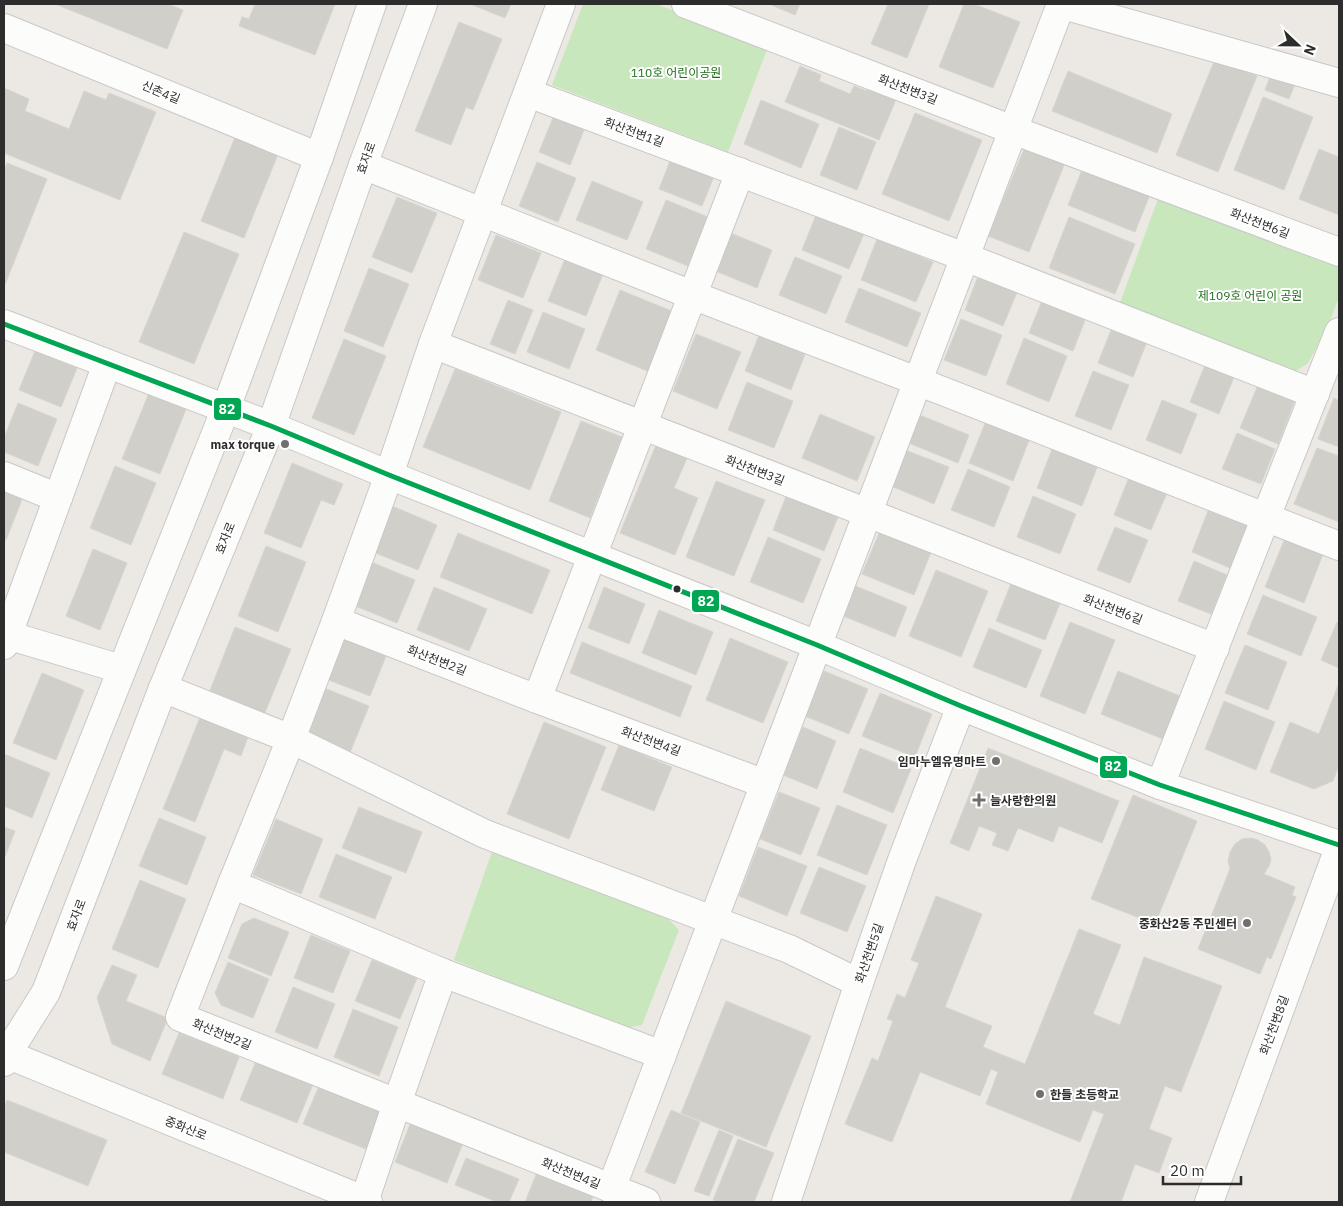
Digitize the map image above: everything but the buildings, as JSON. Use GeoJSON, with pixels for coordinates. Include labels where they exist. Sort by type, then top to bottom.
{"type":"FeatureCollection","features":[{"type":"Feature","properties":{"kind":"street"},"geometry":{"type":"LineString","coordinates":[[4,966],[226,408],[319,157],[372,4]]}},
{"type":"Feature","properties":{"kind":"street","name":"효자로"},"geometry":{"type":"LineString","coordinates":[[5,1057],[46,992],[163,688],[271,426],[363,165],[423,4]]}},
{"type":"Feature","properties":{"kind":"street"},"geometry":{"type":"LineString","coordinates":[[389,475],[432,344],[561,4]]}},
{"type":"Feature","properties":{"kind":"street","name":"화산천변3길"},"geometry":{"type":"LineString","coordinates":[[686,4],[1180,193]]}},
{"type":"Feature","properties":{"kind":"street"},"geometry":{"type":"LineString","coordinates":[[817,645],[1061,4],[1339,83]]}},
{"type":"Feature","properties":{"kind":"street","name":"신촌4길"},"geometry":{"type":"LineString","coordinates":[[4,28],[319,157]]}},
{"type":"Feature","properties":{"kind":"street","name":"화산천변1길"},"geometry":{"type":"LineString","coordinates":[[528,93],[740,172]]}},
{"type":"Feature","properties":{"kind":"street"},"geometry":{"type":"LineString","coordinates":[[363,165],[692,296],[1339,546]]}},
{"type":"Feature","properties":{"kind":"street"},"geometry":{"type":"LineString","coordinates":[[537,698],[740,172],[965,257],[1315,394]]}},
{"type":"Feature","properties":{"kind":"street","name":"화산천변6길"},"geometry":{"type":"LineString","coordinates":[[1180,193],[1339,252]]}},
{"type":"Feature","properties":{"kind":"street"},"geometry":{"type":"LineString","coordinates":[[4,324],[226,408],[1160,785],[1339,846]]}},
{"type":"Feature","properties":{"kind":"street"},"geometry":{"type":"LineString","coordinates":[[1160,785],[1339,332]]}},
{"type":"Feature","properties":{"kind":"street"},"geometry":{"type":"LineString","coordinates":[[432,344],[642,426]]}},
{"type":"Feature","properties":{"kind":"street"},"geometry":{"type":"LineString","coordinates":[[107,364],[5,638],[121,669]]}},
{"type":"Feature","properties":{"kind":"street","name":"화산천변3길"},"geometry":{"type":"LineString","coordinates":[[642,426],[1012,569]]}},
{"type":"Feature","properties":{"kind":"street","name":"화산천변2길"},"geometry":{"type":"LineString","coordinates":[[389,475],[291,739],[180,1017],[397,1103]]}},
{"type":"Feature","properties":{"kind":"street"},"geometry":{"type":"LineString","coordinates":[[4,476],[58,498]]}},
{"type":"Feature","properties":{"kind":"street","name":"화산천변6길"},"geometry":{"type":"LineString","coordinates":[[1012,569],[1215,648]]}},
{"type":"Feature","properties":{"kind":"street","name":"화산천변2길"},"geometry":{"type":"LineString","coordinates":[[336,621],[537,698]]}},
{"type":"Feature","properties":{"kind":"street","name":"화산천변4길"},"geometry":{"type":"LineString","coordinates":[[397,1103],[611,1189],[766,784],[817,645]]}},
{"type":"Feature","properties":{"kind":"street"},"geometry":{"type":"LineString","coordinates":[[163,688],[291,739],[485,834],[789,949],[859,983]]}},
{"type":"Feature","properties":{"kind":"street","name":"화산천변4길"},"geometry":{"type":"LineString","coordinates":[[537,698],[766,784]]}},
{"type":"Feature","properties":{"kind":"street","name":"화산천변5길"},"geometry":{"type":"LineString","coordinates":[[786,1202],[902,860],[961,706]]}},
{"type":"Feature","properties":{"kind":"street","name":"화산천변8길"},"geometry":{"type":"LineString","coordinates":[[1208,1202],[1339,846]]}},
{"type":"Feature","properties":{"kind":"street"},"geometry":{"type":"LineString","coordinates":[[232,884],[443,973],[662,1055]]}},
{"type":"Feature","properties":{"kind":"street"},"geometry":{"type":"LineString","coordinates":[[365,1202],[397,1103],[443,973]]}},
{"type":"Feature","properties":{"kind":"street","name":"중화산로"},"geometry":{"type":"LineString","coordinates":[[5,1057],[365,1202]]}},
{"type":"Feature","properties":{"kind":"street"},"geometry":{"type":"LineString","coordinates":[[611,1189],[646,1202]]}},
{"type":"Feature","properties":{"kind":"green space","name":"110호 어린이공원"},"geometry":{"type":"Polygon","coordinates":[[[583,4],[656,4],[768,47],[728,152],[552,85],[583,4]]]}},
{"type":"Feature","properties":{"kind":"green space","name":"제109호 어린이 공원"},"geometry":{"type":"Polygon","coordinates":[[[1159,196],[1339,264],[1339,297],[1327,329],[1308,363],[1290,375],[1118,308],[1159,196]]]}},
{"type":"Feature","properties":{"kind":"green space"},"geometry":{"type":"Polygon","coordinates":[[[494,846],[659,910],[679,930],[642,1025],[626,1028],[454,960],[494,846]]]}},
{"type":"Feature","properties":{"kind":"transit line","name":"82"},"geometry":{"type":"LineString","coordinates":[[4,324],[271,426],[1160,785],[1339,845]]}},
{"type":"Feature","properties":{"kind":"place","name":"max torque"},"geometry":{"type":"Point","coordinates":[285,444]}},
{"type":"Feature","properties":{"kind":"place","name":"임마누엘유명마트"},"geometry":{"type":"Point","coordinates":[996,761]}},
{"type":"Feature","properties":{"kind":"place","name":"늘사랑한의원"},"geometry":{"type":"Point","coordinates":[979,800]}},
{"type":"Feature","properties":{"kind":"place","name":"중화산2동 주민센터"},"geometry":{"type":"Point","coordinates":[1247,923]}},
{"type":"Feature","properties":{"kind":"place","name":"한들 초등학교"},"geometry":{"type":"Point","coordinates":[1040,1094]}}]}
